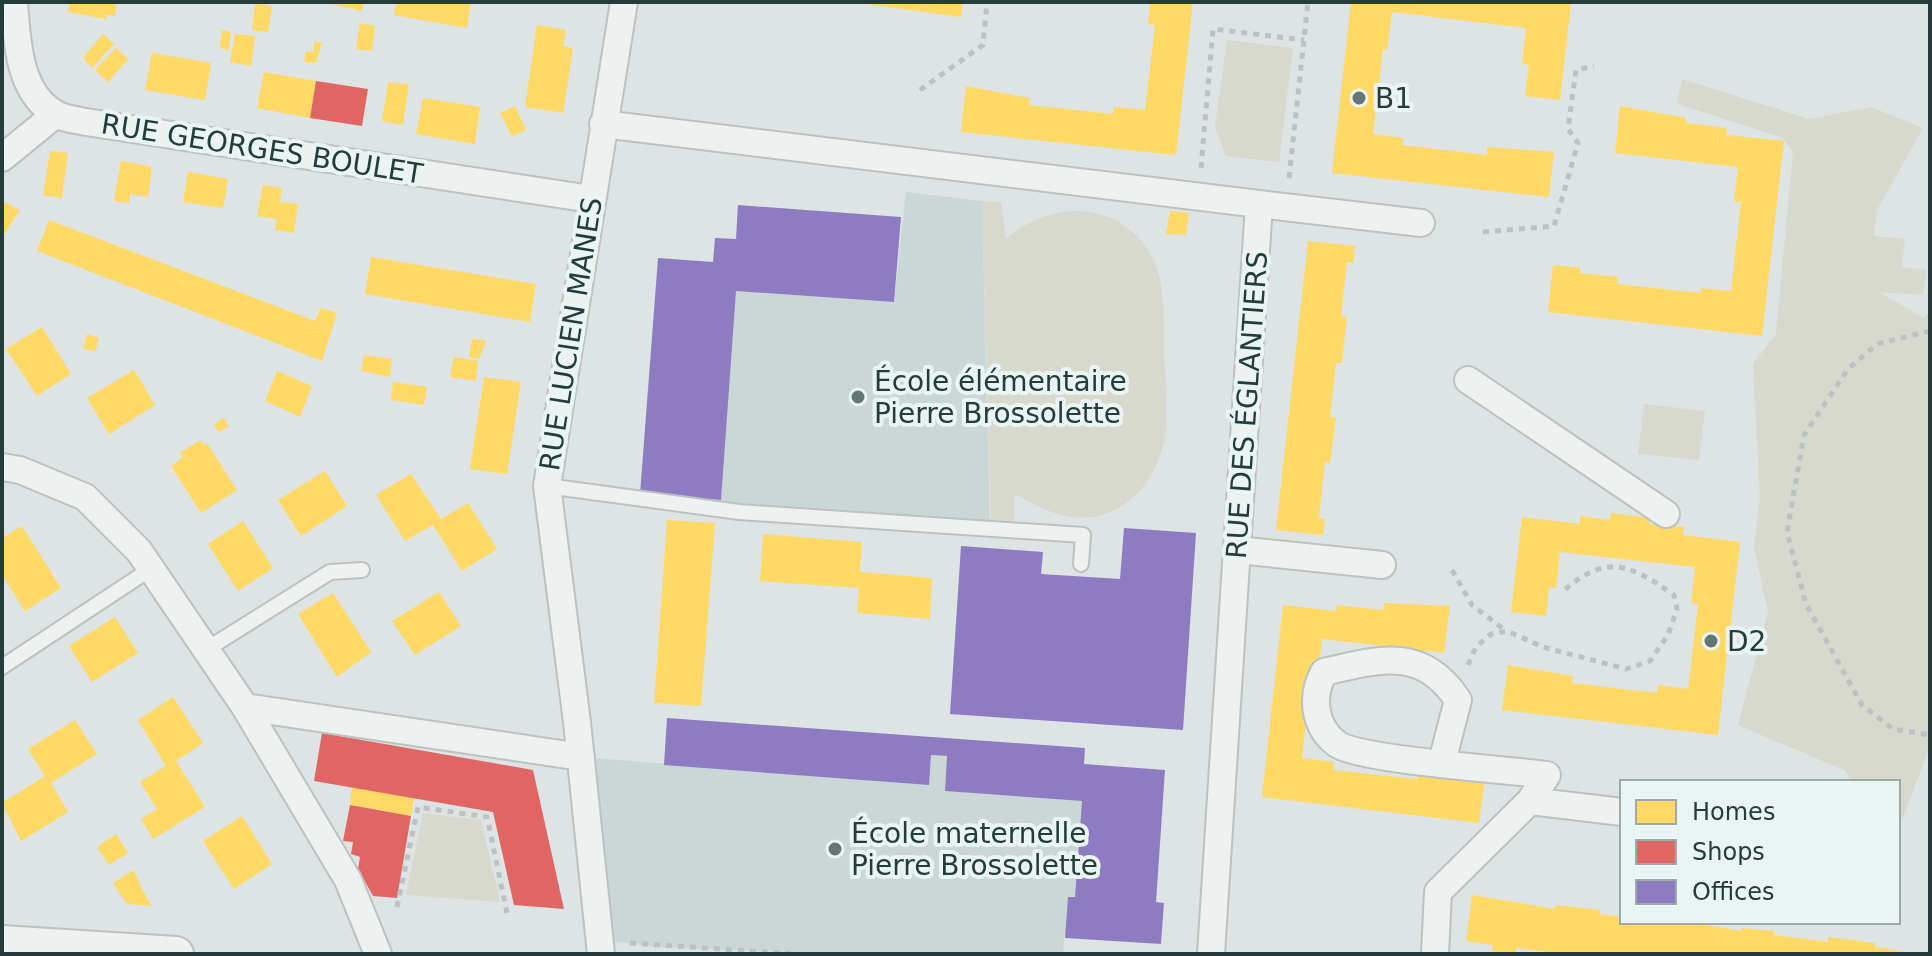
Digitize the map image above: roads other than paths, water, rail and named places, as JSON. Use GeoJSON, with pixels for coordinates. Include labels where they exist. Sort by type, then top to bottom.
{"type":"FeatureCollection","features":[{"type":"Feature","properties":{"kind":"street"},"geometry":{"type":"LineString","coordinates":[[2,158],[56,114],[32,92],[19,56],[14,2]]}},
{"type":"Feature","properties":{"kind":"street","name":"RUE LUCIEN MANES"},"geometry":{"type":"LineString","coordinates":[[609,948],[547,486],[624,2]]}},
{"type":"Feature","properties":{"kind":"street","name":"RUE GEORGES BOULET"},"geometry":{"type":"LineString","coordinates":[[56,114],[86,122],[591,199]]}},
{"type":"Feature","properties":{"kind":"street"},"geometry":{"type":"LineString","coordinates":[[603,124],[1421,223]]}},
{"type":"Feature","properties":{"kind":"street","name":"RUE DES ÉGLANTIERS"},"geometry":{"type":"LineString","coordinates":[[1211,954],[1259,204]]}},
{"type":"Feature","properties":{"kind":"street"},"geometry":{"type":"LineString","coordinates":[[1468,380],[1666,514]]}},
{"type":"Feature","properties":{"kind":"street"},"geometry":{"type":"LineString","coordinates":[[2,467],[20,470],[85,497],[139,551],[245,707],[348,880],[378,954]]}},
{"type":"Feature","properties":{"kind":"street"},"geometry":{"type":"LineString","coordinates":[[1238,550],[1382,565]]}},
{"type":"Feature","properties":{"kind":"street"},"geometry":{"type":"LineString","coordinates":[[1435,954],[1438,892],[1530,801],[1547,775],[1369,755],[1337,744],[1316,716],[1316,686],[1324,672],[1392,659],[1420,663],[1445,681],[1458,700],[1442,762]]}},
{"type":"Feature","properties":{"kind":"street"},"geometry":{"type":"LineString","coordinates":[[245,707],[581,757]]}},
{"type":"Feature","properties":{"kind":"street"},"geometry":{"type":"LineString","coordinates":[[1530,801],[1620,812]]}},
{"type":"Feature","properties":{"kind":"street"},"geometry":{"type":"LineString","coordinates":[[2,943],[176,954]]}},
{"type":"Feature","properties":{"kind":"lane"},"geometry":{"type":"LineString","coordinates":[[547,486],[739,512],[1083,535],[1081,564]]}},
{"type":"Feature","properties":{"kind":"lane"},"geometry":{"type":"LineString","coordinates":[[2,667],[152,568]]}},
{"type":"Feature","properties":{"kind":"lane"},"geometry":{"type":"LineString","coordinates":[[207,649],[330,572],[362,570]]}},
{"type":"Feature","properties":{"kind":"place","name":"B1"},"geometry":{"type":"Point","coordinates":[1359,98]}},
{"type":"Feature","properties":{"kind":"place","name":"École élémentaire Pierre Brossolette"},"geometry":{"type":"Point","coordinates":[858,397]}},
{"type":"Feature","properties":{"kind":"place","name":"D2"},"geometry":{"type":"Point","coordinates":[1711,641]}},
{"type":"Feature","properties":{"kind":"place","name":"École maternelle Pierre Brossolette"},"geometry":{"type":"Point","coordinates":[835,849]}}]}
